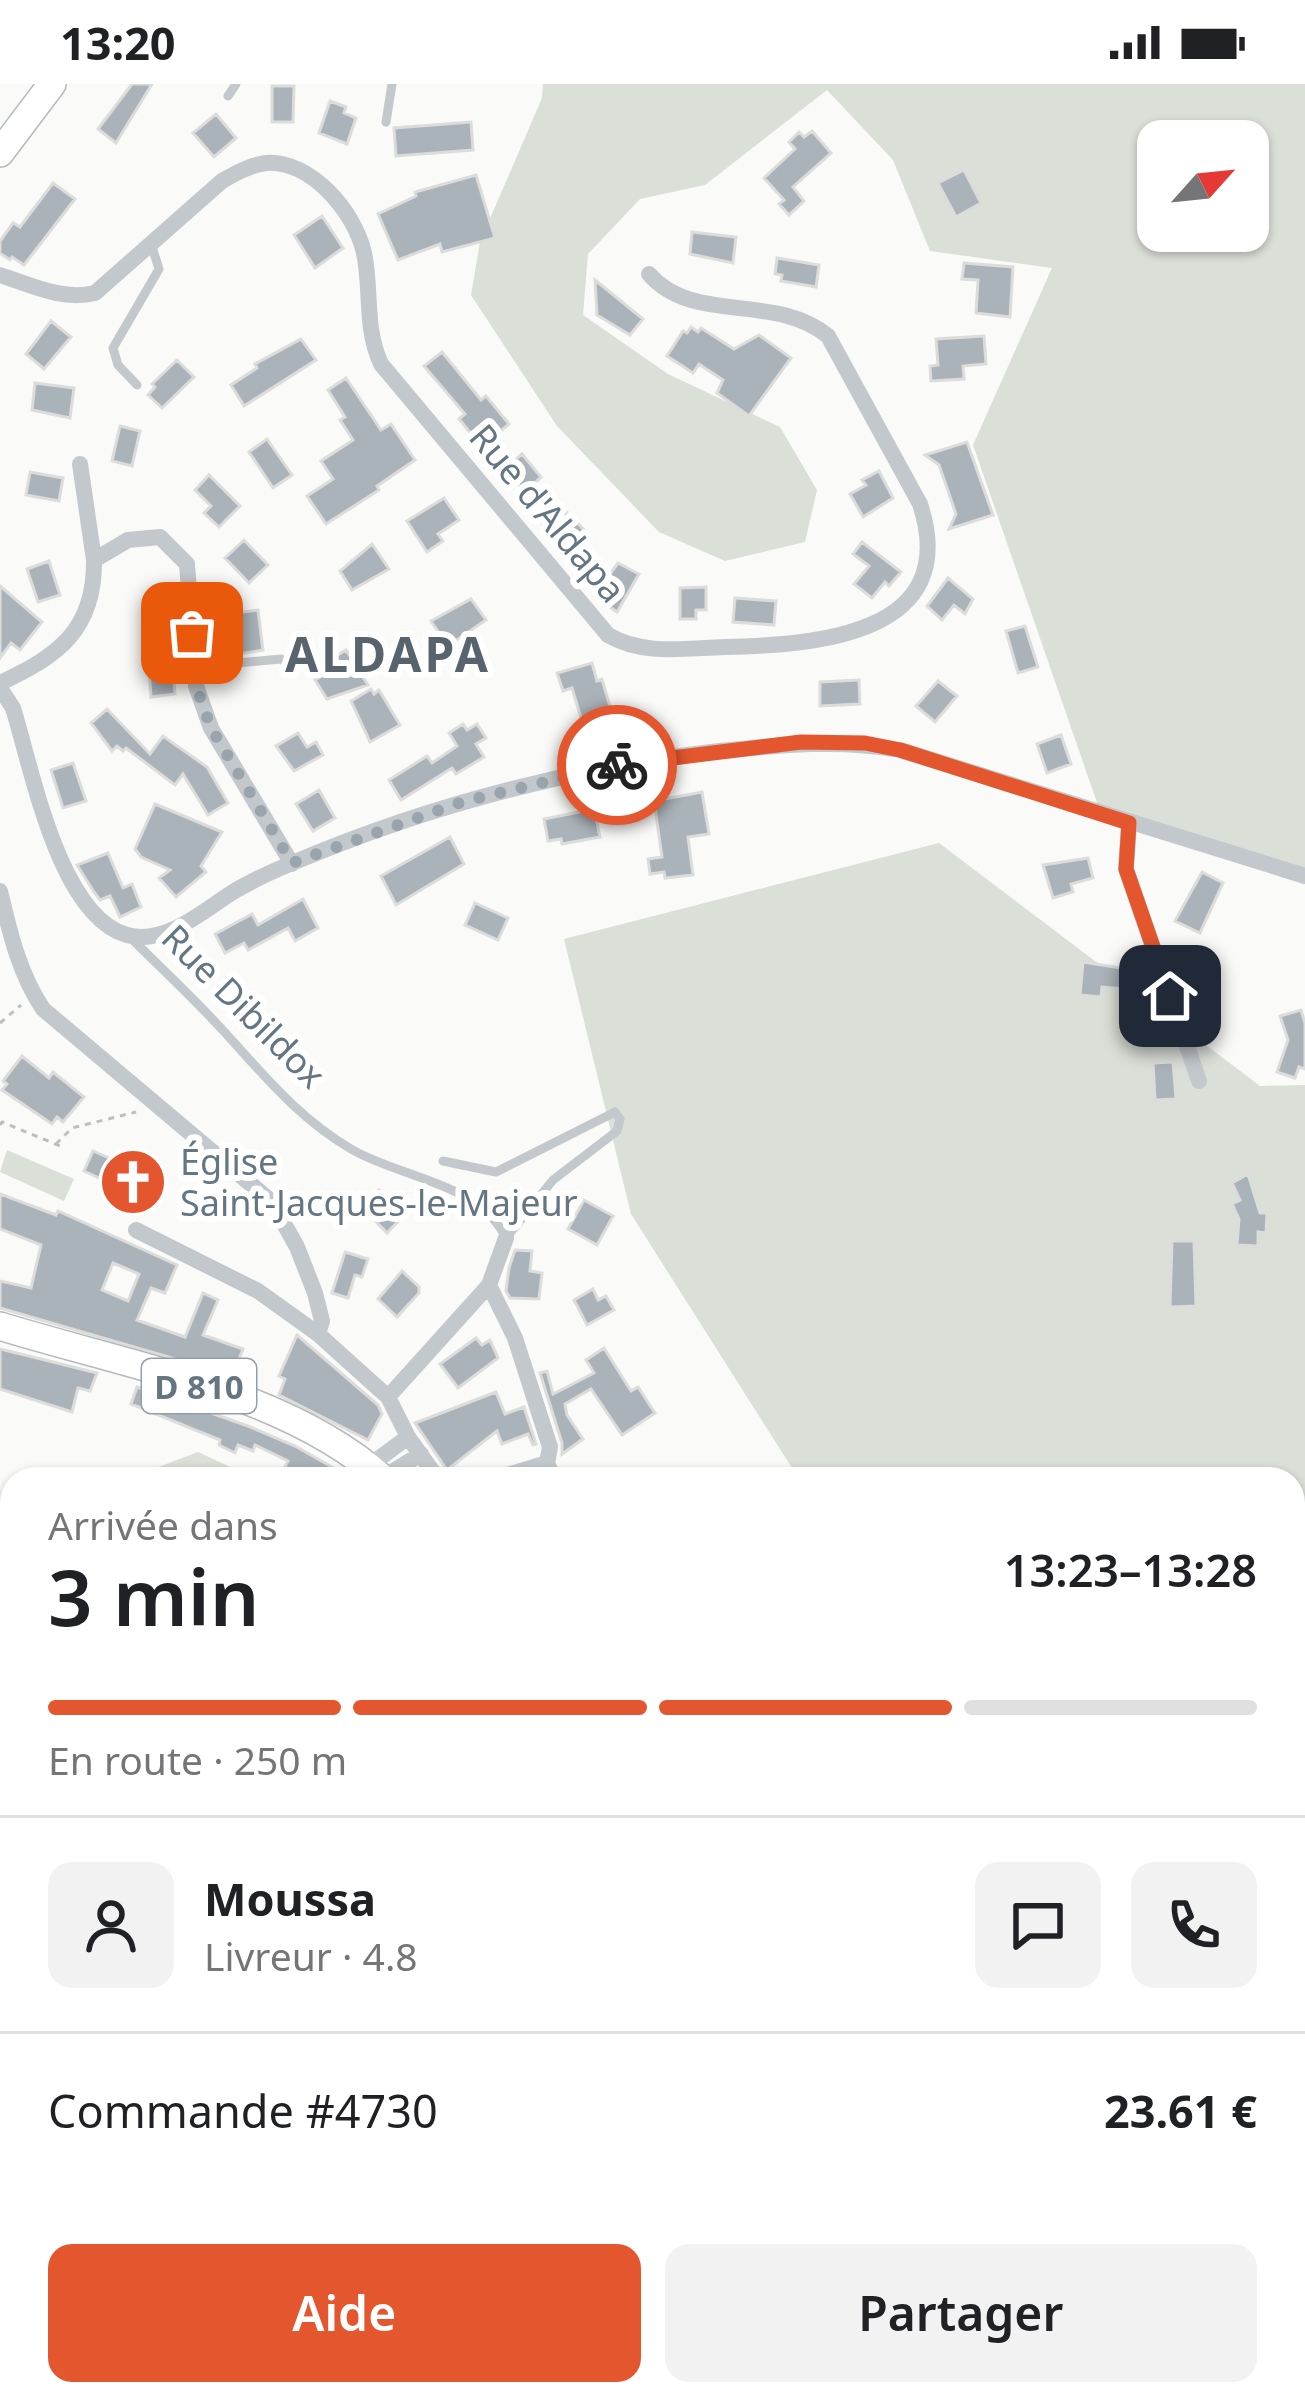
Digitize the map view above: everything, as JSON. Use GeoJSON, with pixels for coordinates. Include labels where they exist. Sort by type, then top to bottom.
{"type":"FeatureCollection","features":[{"type":"Feature","properties":{"kind":"main road"},"geometry":{"type":"LineString","coordinates":[[0,153],[52,84]]}},
{"type":"Feature","properties":{"kind":"main road","name":"D 810"},"geometry":{"type":"LineString","coordinates":[[0,1327],[152,1369],[261,1408],[323,1435],[368,1467]]}},
{"type":"Feature","properties":{"kind":"street","name":"Rue d'Aldapa"},"geometry":{"type":"LineString","coordinates":[[0,275],[78,297],[95,293],[152,247],[207,193],[243,169],[287,166],[327,190],[355,227],[363,250],[368,326],[381,364],[592,618],[623,644],[644,650],[784,646],[833,640],[889,616],[920,585],[928,563],[927,524],[828,336],[812,322],[786,315],[674,297],[649,274]]}},
{"type":"Feature","properties":{"kind":"street"},"geometry":{"type":"LineString","coordinates":[[80,464],[94,592],[73,633],[50,660],[0,686],[13,708],[63,868],[93,915],[129,936],[176,931],[237,890],[292,863],[462,802],[635,761],[801,742],[865,743],[900,750],[1305,876]]}},
{"type":"Feature","properties":{"kind":"street"},"geometry":{"type":"LineString","coordinates":[[94,560],[128,540],[160,537],[187,564],[196,686],[211,728],[292,863]]}},
{"type":"Feature","properties":{"kind":"street"},"geometry":{"type":"LineString","coordinates":[[1129,823],[1126,869],[1199,1081]]}},
{"type":"Feature","properties":{"kind":"street"},"geometry":{"type":"LineString","coordinates":[[0,891],[16,955],[43,1009],[272,1202],[315,1293],[322,1321],[318,1334]]}},
{"type":"Feature","properties":{"kind":"street"},"geometry":{"type":"LineString","coordinates":[[136,1230],[258,1291],[393,1393],[408,1437],[430,1467]]}},
{"type":"Feature","properties":{"kind":"street"},"geometry":{"type":"LineString","coordinates":[[393,1393],[489,1285],[506,1238]]}},
{"type":"Feature","properties":{"kind":"street"},"geometry":{"type":"LineString","coordinates":[[489,1285],[515,1338],[550,1448],[550,1467]]}},
{"type":"Feature","properties":{"kind":"street"},"geometry":{"type":"LineString","coordinates":[[384,1467],[408,1437]]}},
{"type":"Feature","properties":{"kind":"street"},"geometry":{"type":"LineString","coordinates":[[393,1467],[421,1454]]}},
{"type":"Feature","properties":{"kind":"lane"},"geometry":{"type":"LineString","coordinates":[[228,96],[236,84]]}},
{"type":"Feature","properties":{"kind":"lane"},"geometry":{"type":"LineString","coordinates":[[386,122],[392,84]]}},
{"type":"Feature","properties":{"kind":"lane"},"geometry":{"type":"LineString","coordinates":[[136,385],[118,365],[113,348],[159,269],[152,247]]}},
{"type":"Feature","properties":{"kind":"lane"},"geometry":{"type":"LineString","coordinates":[[195,667],[280,659],[295,670]]}},
{"type":"Feature","properties":{"kind":"lane","name":"Rue Dibildox"},"geometry":{"type":"LineString","coordinates":[[129,936],[218,1025],[278,1095],[352,1149],[484,1209],[498,1221],[506,1238]]}},
{"type":"Feature","properties":{"kind":"lane"},"geometry":{"type":"LineString","coordinates":[[443,1161],[496,1172],[614,1112],[620,1119],[617,1131],[554,1180],[506,1238]]}},
{"type":"Feature","properties":{"kind":"path"},"geometry":{"type":"LineString","coordinates":[[0,1023],[34,995]]}},
{"type":"Feature","properties":{"kind":"path"},"geometry":{"type":"LineString","coordinates":[[56,1144],[73,1128],[157,1103]]}},
{"type":"Feature","properties":{"kind":"path"},"geometry":{"type":"LineString","coordinates":[[0,1125],[65,1148]]}},
{"type":"Feature","properties":{"kind":"shaded area"},"geometry":{"type":"Polygon","coordinates":[[[543,84],[1305,84],[1305,876],[1101,814],[973,445],[1052,268],[930,251],[893,160],[827,90],[705,185],[640,199],[588,254],[583,315],[668,374],[780,427],[817,490],[805,542],[725,561],[659,532],[557,426],[471,295],[480,242],[542,98],[543,84]]]}},
{"type":"Feature","properties":{"kind":"shaded area"},"geometry":{"type":"Polygon","coordinates":[[[939,843],[1260,1086],[1305,1085],[1305,1467],[791,1467],[631,1214],[564,939],[939,843]]]}},
{"type":"Feature","properties":{"kind":"shaded area"},"geometry":{"type":"Polygon","coordinates":[[[7,1150],[74,1179],[64,1201],[0,1172],[7,1150]]]}},
{"type":"Feature","properties":{"kind":"shaded area"},"geometry":{"type":"Polygon","coordinates":[[[198,1452],[230,1467],[159,1467],[198,1452]]]}},
{"type":"Feature","properties":{"kind":"building"},"geometry":{"type":"Polygon","coordinates":[[[132,84],[152,84],[116,143],[98,129],[132,84]]]}},
{"type":"Feature","properties":{"kind":"building"},"geometry":{"type":"Polygon","coordinates":[[[272,86],[294,86],[293,122],[272,122],[272,86]]]}},
{"type":"Feature","properties":{"kind":"building"},"geometry":{"type":"Polygon","coordinates":[[[330,101],[346,107],[344,113],[356,118],[347,144],[319,133],[330,101]]]}},
{"type":"Feature","properties":{"kind":"building"},"geometry":{"type":"Polygon","coordinates":[[[216,114],[236,138],[214,157],[193,133],[216,114]]]}},
{"type":"Feature","properties":{"kind":"building"},"geometry":{"type":"Polygon","coordinates":[[[471,122],[473,150],[396,156],[394,128],[471,122]]]}},
{"type":"Feature","properties":{"kind":"building"},"geometry":{"type":"Polygon","coordinates":[[[812,131],[831,153],[793,187],[804,201],[789,215],[779,204],[784,200],[764,178],[795,149],[789,142],[799,132],[804,137],[812,131]]]}},
{"type":"Feature","properties":{"kind":"building"},"geometry":{"type":"Polygon","coordinates":[[[964,170],[981,203],[956,217],[938,183],[964,170]]]}},
{"type":"Feature","properties":{"kind":"building"},"geometry":{"type":"Polygon","coordinates":[[[476,175],[495,238],[442,252],[440,244],[398,260],[378,214],[416,196],[415,192],[476,175]]]}},
{"type":"Feature","properties":{"kind":"building"},"geometry":{"type":"Polygon","coordinates":[[[53,183],[75,199],[24,265],[10,260],[0,253],[0,241],[13,223],[20,227],[53,183]]]}},
{"type":"Feature","properties":{"kind":"building"},"geometry":{"type":"Polygon","coordinates":[[[322,216],[343,248],[315,268],[294,235],[322,216]]]}},
{"type":"Feature","properties":{"kind":"building"},"geometry":{"type":"Polygon","coordinates":[[[692,232],[736,237],[733,263],[690,254],[692,232]]]}},
{"type":"Feature","properties":{"kind":"building"},"geometry":{"type":"Polygon","coordinates":[[[777,258],[819,265],[816,287],[781,281],[782,275],[775,274],[777,258]]]}},
{"type":"Feature","properties":{"kind":"building"},"geometry":{"type":"Polygon","coordinates":[[[964,263],[1013,267],[1010,317],[976,313],[978,280],[962,279],[964,263]]]}},
{"type":"Feature","properties":{"kind":"building"},"geometry":{"type":"Polygon","coordinates":[[[595,280],[643,319],[630,335],[597,315],[595,280]]]}},
{"type":"Feature","properties":{"kind":"building"},"geometry":{"type":"Polygon","coordinates":[[[51,321],[71,337],[44,369],[26,354],[51,321]]]}},
{"type":"Feature","properties":{"kind":"building"},"geometry":{"type":"Polygon","coordinates":[[[691,327],[698,332],[701,328],[734,349],[759,335],[791,358],[749,416],[717,393],[723,380],[699,364],[693,373],[667,356],[683,331],[691,327]]]}},
{"type":"Feature","properties":{"kind":"building"},"geometry":{"type":"Polygon","coordinates":[[[984,336],[986,364],[963,366],[964,379],[931,381],[930,366],[938,365],[936,339],[984,336]]]}},
{"type":"Feature","properties":{"kind":"building"},"geometry":{"type":"Polygon","coordinates":[[[301,339],[316,360],[244,406],[231,385],[257,368],[255,364],[301,339]]]}},
{"type":"Feature","properties":{"kind":"building"},"geometry":{"type":"Polygon","coordinates":[[[442,352],[481,400],[486,396],[509,424],[482,447],[459,419],[465,414],[424,366],[442,352]]]}},
{"type":"Feature","properties":{"kind":"building"},"geometry":{"type":"Polygon","coordinates":[[[177,360],[194,377],[162,408],[148,395],[155,387],[152,384],[177,360]]]}},
{"type":"Feature","properties":{"kind":"building"},"geometry":{"type":"Polygon","coordinates":[[[346,378],[381,430],[391,424],[415,460],[326,524],[307,496],[333,479],[321,461],[353,440],[328,390],[346,378]]]}},
{"type":"Feature","properties":{"kind":"building"},"geometry":{"type":"Polygon","coordinates":[[[35,383],[74,388],[70,418],[32,410],[35,383]]]}},
{"type":"Feature","properties":{"kind":"building"},"geometry":{"type":"Polygon","coordinates":[[[120,426],[140,431],[132,466],[112,461],[120,426]]]}},
{"type":"Feature","properties":{"kind":"building"},"geometry":{"type":"Polygon","coordinates":[[[267,439],[292,475],[273,488],[249,452],[267,439]]]}},
{"type":"Feature","properties":{"kind":"building"},"geometry":{"type":"Polygon","coordinates":[[[967,442],[993,515],[949,529],[956,514],[939,465],[925,455],[967,442]]]}},
{"type":"Feature","properties":{"kind":"building"},"geometry":{"type":"Polygon","coordinates":[[[493,444],[510,465],[522,454],[541,477],[525,492],[516,482],[509,488],[483,453],[493,444]]]}},
{"type":"Feature","properties":{"kind":"building"},"geometry":{"type":"Polygon","coordinates":[[[879,471],[893,498],[863,517],[850,494],[879,471]]]}},
{"type":"Feature","properties":{"kind":"building"},"geometry":{"type":"Polygon","coordinates":[[[30,472],[63,478],[59,501],[26,495],[30,472]]]}},
{"type":"Feature","properties":{"kind":"building"},"geometry":{"type":"Polygon","coordinates":[[[209,475],[240,506],[219,527],[204,513],[211,506],[195,490],[209,475]]]}},
{"type":"Feature","properties":{"kind":"building"},"geometry":{"type":"Polygon","coordinates":[[[444,498],[459,520],[438,534],[443,541],[427,552],[407,521],[444,498]]]}},
{"type":"Feature","properties":{"kind":"building"},"geometry":{"type":"Polygon","coordinates":[[[562,507],[590,536],[571,553],[543,525],[562,507]]]}},
{"type":"Feature","properties":{"kind":"building"},"geometry":{"type":"Polygon","coordinates":[[[244,540],[268,565],[249,583],[225,558],[244,540]]]}},
{"type":"Feature","properties":{"kind":"building"},"geometry":{"type":"Polygon","coordinates":[[[862,542],[901,572],[872,598],[854,584],[869,566],[853,554],[862,542]]]}},
{"type":"Feature","properties":{"kind":"building"},"geometry":{"type":"Polygon","coordinates":[[[372,544],[389,569],[352,590],[340,571],[372,544]]]}},
{"type":"Feature","properties":{"kind":"building"},"geometry":{"type":"Polygon","coordinates":[[[49,561],[60,595],[38,602],[27,569],[49,561]]]}},
{"type":"Feature","properties":{"kind":"building"},"geometry":{"type":"Polygon","coordinates":[[[618,563],[639,574],[617,612],[594,596],[618,563]]]}},
{"type":"Feature","properties":{"kind":"building"},"geometry":{"type":"Polygon","coordinates":[[[948,578],[973,599],[965,614],[954,605],[942,620],[927,606],[948,578]]]}},
{"type":"Feature","properties":{"kind":"building"},"geometry":{"type":"Polygon","coordinates":[[[0,586],[42,622],[20,650],[11,643],[0,658],[0,586]]]}},
{"type":"Feature","properties":{"kind":"building"},"geometry":{"type":"Polygon","coordinates":[[[706,587],[706,610],[696,610],[696,619],[680,619],[680,588],[706,587]]]}},
{"type":"Feature","properties":{"kind":"building"},"geometry":{"type":"Polygon","coordinates":[[[735,598],[776,601],[774,625],[733,622],[735,598]]]}},
{"type":"Feature","properties":{"kind":"building"},"geometry":{"type":"Polygon","coordinates":[[[471,599],[486,620],[448,646],[431,621],[471,599]]]}},
{"type":"Feature","properties":{"kind":"building"},"geometry":{"type":"Polygon","coordinates":[[[168,603],[175,694],[151,697],[145,605],[168,603]]]}},
{"type":"Feature","properties":{"kind":"building"},"geometry":{"type":"Polygon","coordinates":[[[258,610],[263,650],[239,654],[237,638],[223,640],[220,615],[258,610]]]}},
{"type":"Feature","properties":{"kind":"building"},"geometry":{"type":"Polygon","coordinates":[[[1025,626],[1038,667],[1018,673],[1006,631],[1025,626]]]}},
{"type":"Feature","properties":{"kind":"building"},"geometry":{"type":"Polygon","coordinates":[[[346,650],[368,685],[327,699],[315,680],[323,675],[318,667],[346,650]]]}},
{"type":"Feature","properties":{"kind":"building"},"geometry":{"type":"Polygon","coordinates":[[[592,663],[614,720],[584,728],[572,688],[563,691],[557,673],[592,663]]]}},
{"type":"Feature","properties":{"kind":"building"},"geometry":{"type":"Polygon","coordinates":[[[859,680],[860,704],[820,706],[820,682],[859,680]]]}},
{"type":"Feature","properties":{"kind":"building"},"geometry":{"type":"Polygon","coordinates":[[[938,681],[957,696],[935,722],[916,706],[938,681]]]}},
{"type":"Feature","properties":{"kind":"building"},"geometry":{"type":"Polygon","coordinates":[[[371,689],[374,694],[379,690],[400,725],[370,742],[351,701],[371,689]]]}},
{"type":"Feature","properties":{"kind":"building"},"geometry":{"type":"Polygon","coordinates":[[[107,709],[150,754],[163,736],[207,767],[228,803],[208,815],[183,774],[175,785],[126,748],[117,746],[112,751],[91,723],[107,709]]]}},
{"type":"Feature","properties":{"kind":"building"},"geometry":{"type":"Polygon","coordinates":[[[463,724],[467,730],[477,724],[486,738],[476,744],[484,757],[456,774],[452,768],[401,800],[389,780],[427,756],[432,763],[457,746],[449,733],[463,724]]]}},
{"type":"Feature","properties":{"kind":"building"},"geometry":{"type":"Polygon","coordinates":[[[298,733],[307,747],[316,742],[323,755],[294,771],[276,746],[298,733]]]}},
{"type":"Feature","properties":{"kind":"building"},"geometry":{"type":"Polygon","coordinates":[[[1061,735],[1071,764],[1047,773],[1037,744],[1061,735]]]}},
{"type":"Feature","properties":{"kind":"building"},"geometry":{"type":"Polygon","coordinates":[[[73,763],[86,801],[63,808],[51,770],[73,763]]]}},
{"type":"Feature","properties":{"kind":"building"},"geometry":{"type":"Polygon","coordinates":[[[319,790],[335,818],[313,831],[296,804],[319,790]]]}},
{"type":"Feature","properties":{"kind":"building"},"geometry":{"type":"Polygon","coordinates":[[[702,792],[709,834],[688,837],[693,875],[665,878],[664,872],[650,874],[648,859],[662,857],[654,801],[702,792]]]}},
{"type":"Feature","properties":{"kind":"building"},"geometry":{"type":"Polygon","coordinates":[[[155,804],[222,832],[201,866],[206,872],[176,897],[159,878],[170,870],[141,857],[135,849],[155,804]]]}},
{"type":"Feature","properties":{"kind":"building"},"geometry":{"type":"Polygon","coordinates":[[[594,809],[600,837],[562,844],[561,839],[548,841],[544,819],[594,809]]]}},
{"type":"Feature","properties":{"kind":"building"},"geometry":{"type":"Polygon","coordinates":[[[450,837],[464,864],[396,905],[381,876],[450,837]]]}},
{"type":"Feature","properties":{"kind":"building"},"geometry":{"type":"Polygon","coordinates":[[[108,853],[123,888],[132,884],[141,907],[120,917],[110,896],[100,900],[77,865],[108,853]]]}},
{"type":"Feature","properties":{"kind":"building"},"geometry":{"type":"Polygon","coordinates":[[[1088,858],[1093,878],[1071,884],[1073,892],[1053,898],[1043,865],[1088,858]]]}},
{"type":"Feature","properties":{"kind":"building"},"geometry":{"type":"Polygon","coordinates":[[[1202,872],[1223,883],[1200,933],[1175,921],[1202,872]]]}},
{"type":"Feature","properties":{"kind":"building"},"geometry":{"type":"Polygon","coordinates":[[[303,899],[318,928],[295,941],[288,928],[248,950],[244,943],[225,953],[215,934],[252,914],[258,925],[303,899]]]}},
{"type":"Feature","properties":{"kind":"building"},"geometry":{"type":"Polygon","coordinates":[[[475,903],[508,918],[498,940],[465,925],[475,903]]]}},
{"type":"Feature","properties":{"kind":"building"},"geometry":{"type":"Polygon","coordinates":[[[1083,962],[1127,969],[1125,989],[1102,987],[1101,997],[1080,995],[1083,962]]]}},
{"type":"Feature","properties":{"kind":"building"},"geometry":{"type":"Polygon","coordinates":[[[1301,1010],[1305,1069],[1299,1067],[1295,1078],[1277,1072],[1288,1040],[1280,1016],[1301,1010]]]}},
{"type":"Feature","properties":{"kind":"building"},"geometry":{"type":"Polygon","coordinates":[[[22,1056],[49,1078],[53,1072],[84,1097],[63,1122],[57,1117],[52,1124],[2,1090],[7,1084],[3,1081],[22,1056]]]}},
{"type":"Feature","properties":{"kind":"building"},"geometry":{"type":"Polygon","coordinates":[[[1173,1062],[1176,1099],[1155,1100],[1153,1063],[1173,1062]]]}},
{"type":"Feature","properties":{"kind":"building","name":"Église Saint-Jacques-le-Majeur"},"geometry":{"type":"Polygon","coordinates":[[[93,1151],[125,1165],[130,1154],[145,1161],[141,1172],[159,1180],[145,1212],[110,1195],[114,1185],[84,1171],[93,1151]]]}},
{"type":"Feature","properties":{"kind":"building"},"geometry":{"type":"Polygon","coordinates":[[[1248,1174],[1260,1213],[1267,1213],[1266,1233],[1258,1232],[1258,1246],[1237,1245],[1239,1219],[1232,1204],[1240,1200],[1232,1183],[1248,1174]]]}},
{"type":"Feature","properties":{"kind":"building"},"geometry":{"type":"Polygon","coordinates":[[[379,1190],[404,1215],[387,1233],[363,1208],[379,1190]]]}},
{"type":"Feature","properties":{"kind":"building"},"geometry":{"type":"Polygon","coordinates":[[[0,1194],[56,1215],[58,1211],[177,1265],[165,1293],[151,1288],[137,1320],[185,1337],[203,1293],[218,1300],[203,1335],[243,1349],[234,1372],[222,1367],[220,1372],[0,1308],[0,1281],[31,1288],[41,1245],[0,1229],[0,1194]],[[113,1263],[102,1290],[128,1301],[139,1274],[113,1263]]]}},
{"type":"Feature","properties":{"kind":"building"},"geometry":{"type":"Polygon","coordinates":[[[584,1200],[613,1216],[597,1245],[568,1229],[584,1200]]]}},
{"type":"Feature","properties":{"kind":"building"},"geometry":{"type":"Polygon","coordinates":[[[1172,1241],[1194,1241],[1196,1306],[1170,1307],[1172,1241]]]}},
{"type":"Feature","properties":{"kind":"building"},"geometry":{"type":"Polygon","coordinates":[[[515,1250],[532,1251],[530,1271],[542,1273],[539,1299],[510,1298],[506,1291],[515,1250]]]}},
{"type":"Feature","properties":{"kind":"building"},"geometry":{"type":"Polygon","coordinates":[[[345,1252],[368,1259],[362,1277],[355,1275],[348,1298],[332,1293],[345,1252]]]}},
{"type":"Feature","properties":{"kind":"building"},"geometry":{"type":"Polygon","coordinates":[[[402,1271],[419,1287],[419,1293],[397,1317],[378,1299],[402,1271]]]}},
{"type":"Feature","properties":{"kind":"building"},"geometry":{"type":"Polygon","coordinates":[[[593,1289],[598,1300],[606,1296],[614,1310],[587,1325],[574,1300],[593,1289]]]}},
{"type":"Feature","properties":{"kind":"building"},"geometry":{"type":"Polygon","coordinates":[[[297,1335],[378,1405],[382,1414],[368,1440],[279,1395],[285,1379],[279,1376],[297,1335]]]}},
{"type":"Feature","properties":{"kind":"building"},"geometry":{"type":"Polygon","coordinates":[[[476,1338],[482,1345],[490,1340],[498,1358],[458,1388],[440,1364],[476,1338]]]}},
{"type":"Feature","properties":{"kind":"building"},"geometry":{"type":"Polygon","coordinates":[[[604,1348],[631,1391],[638,1387],[655,1413],[622,1435],[591,1389],[565,1404],[583,1439],[562,1454],[540,1373],[547,1371],[553,1394],[594,1373],[586,1360],[604,1348]]]}},
{"type":"Feature","properties":{"kind":"building"},"geometry":{"type":"Polygon","coordinates":[[[0,1349],[97,1373],[90,1391],[78,1388],[72,1412],[0,1389],[0,1349]]]}},
{"type":"Feature","properties":{"kind":"building"},"geometry":{"type":"Polygon","coordinates":[[[137,1387],[248,1426],[332,1467],[285,1467],[288,1461],[255,1445],[253,1451],[238,1445],[235,1453],[219,1445],[220,1440],[131,1404],[137,1387]]]}},
{"type":"Feature","properties":{"kind":"building"},"geometry":{"type":"Polygon","coordinates":[[[496,1392],[505,1414],[524,1407],[536,1444],[528,1434],[502,1444],[497,1431],[445,1467],[415,1423],[496,1392]]]}},
{"type":"Feature","properties":{"kind":"way so far"},"geometry":{"type":"LineString","coordinates":[[192,633],[196,686],[211,728],[292,863],[462,802],[617,765]]}},
{"type":"Feature","properties":{"kind":"place","name":"Église Saint-Jacques-le-Majeur"},"geometry":{"type":"Point","coordinates":[133,1182]}},
{"type":"Feature","properties":{"kind":"district","name":"ALDAPA"},"geometry":{"type":"Point","coordinates":[388,653]}},
{"type":"Feature","properties":{"kind":"route"},"geometry":{"type":"LineString","coordinates":[[617,765],[801,742],[865,743],[1129,823],[1126,869],[1170,996]]}}]}
